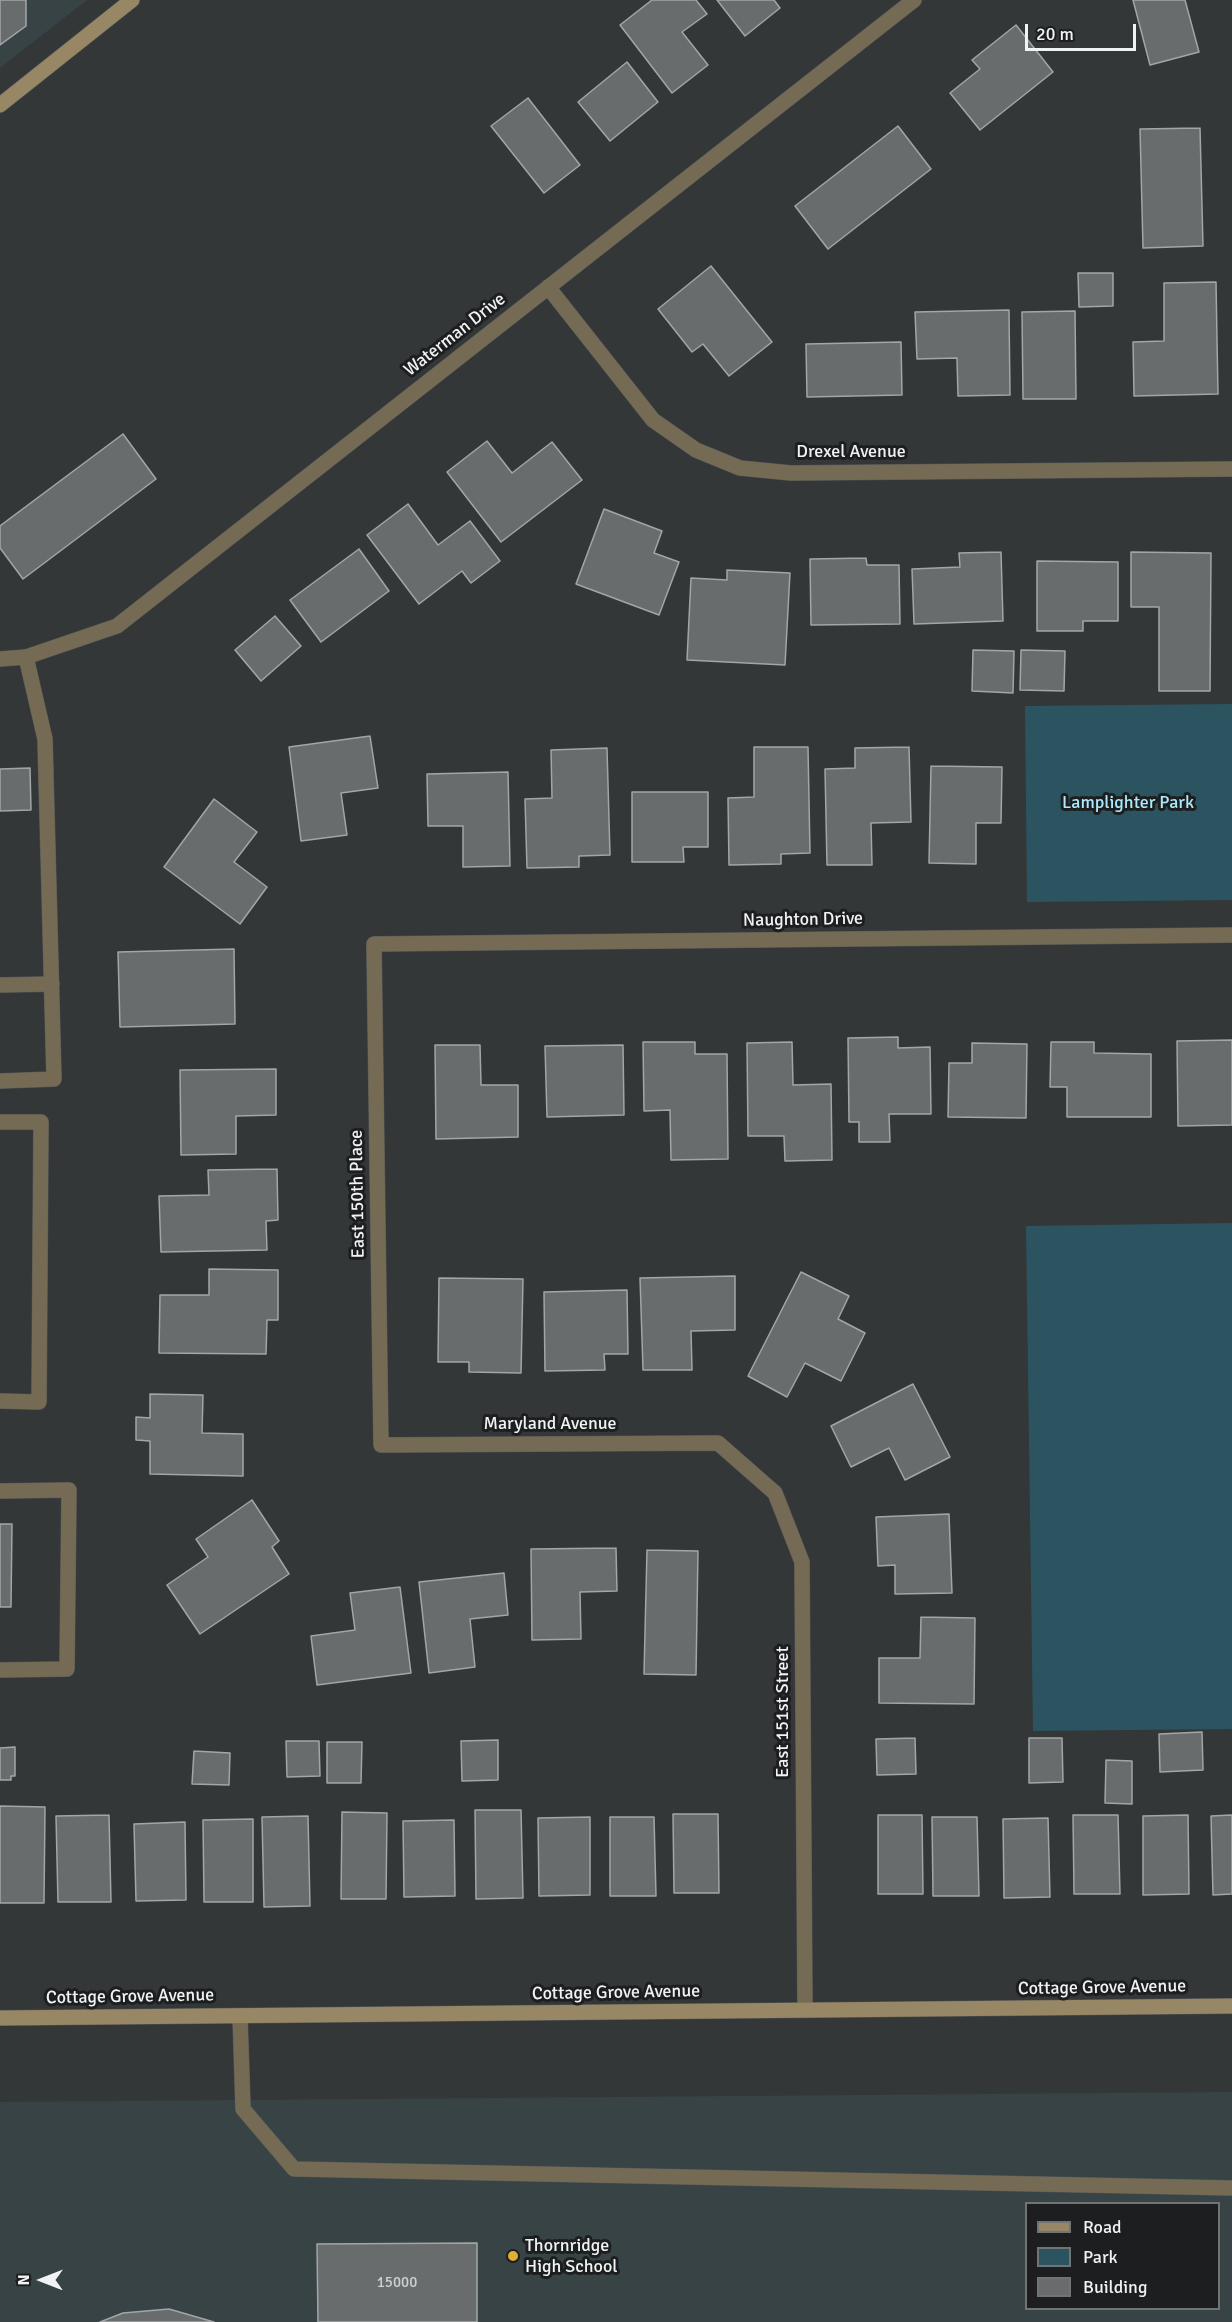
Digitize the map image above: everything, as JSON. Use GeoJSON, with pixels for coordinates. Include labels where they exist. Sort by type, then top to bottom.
{"type":"FeatureCollection","features":[{"type":"Feature","properties":{"kind":"main road"},"geometry":{"type":"LineString","coordinates":[[0,105],[132,0]]}},
{"type":"Feature","properties":{"kind":"main road","name":"Cottage Grove Avenue"},"geometry":{"type":"LineString","coordinates":[[0,2018],[1232,2006]]}},
{"type":"Feature","properties":{"kind":"street","name":"Waterman Drive"},"geometry":{"type":"LineString","coordinates":[[0,659],[26,657],[117,626],[914,0]]}},
{"type":"Feature","properties":{"kind":"street","name":"Drexel Avenue"},"geometry":{"type":"LineString","coordinates":[[549,287],[653,420],[696,450],[740,468],[791,472],[1232,469]]}},
{"type":"Feature","properties":{"kind":"street"},"geometry":{"type":"LineString","coordinates":[[0,1081],[54,1079],[45,739],[26,657]]}},
{"type":"Feature","properties":{"kind":"street","name":"Naughton Drive"},"geometry":{"type":"LineString","coordinates":[[374,944],[1232,935]]}},
{"type":"Feature","properties":{"kind":"street","name":"East 150th Place"},"geometry":{"type":"LineString","coordinates":[[374,944],[381,1444]]}},
{"type":"Feature","properties":{"kind":"street"},"geometry":{"type":"LineString","coordinates":[[0,985],[52,984]]}},
{"type":"Feature","properties":{"kind":"street"},"geometry":{"type":"LineString","coordinates":[[0,1122],[41,1122],[39,1402],[0,1401]]}},
{"type":"Feature","properties":{"kind":"street","name":"Maryland Avenue"},"geometry":{"type":"LineString","coordinates":[[381,1444],[718,1443]]}},
{"type":"Feature","properties":{"kind":"street","name":"East 151st Street"},"geometry":{"type":"LineString","coordinates":[[718,1443],[775,1493],[802,1562],[805,2010]]}},
{"type":"Feature","properties":{"kind":"street"},"geometry":{"type":"LineString","coordinates":[[0,1491],[69,1490],[68,1669],[0,1670]]}},
{"type":"Feature","properties":{"kind":"street"},"geometry":{"type":"LineString","coordinates":[[240,2016],[243,2109],[294,2169],[1232,2188]]}},
{"type":"Feature","properties":{"kind":"shaded area"},"geometry":{"type":"Polygon","coordinates":[[[0,0],[87,0],[0,68],[0,0]]]}},
{"type":"Feature","properties":{"kind":"shaded area","name":"Thornridge High School"},"geometry":{"type":"Polygon","coordinates":[[[1232,2092],[1232,2322],[0,2322],[0,2102],[1232,2092]]]}},
{"type":"Feature","properties":{"kind":"green space","name":"Lamplighter Park"},"geometry":{"type":"Polygon","coordinates":[[[1232,704],[1232,900],[1027,902],[1025,706],[1232,704]]]}},
{"type":"Feature","properties":{"kind":"green space"},"geometry":{"type":"Polygon","coordinates":[[[1232,1223],[1232,1729],[1033,1731],[1026,1226],[1232,1223]]]}},
{"type":"Feature","properties":{"kind":"building"},"geometry":{"type":"Polygon","coordinates":[[[0,0],[26,0],[26,26],[0,45],[0,0]]]}},
{"type":"Feature","properties":{"kind":"building"},"geometry":{"type":"Polygon","coordinates":[[[652,0],[696,0],[707,14],[682,32],[708,65],[672,93],[620,25],[652,0]]]}},
{"type":"Feature","properties":{"kind":"building"},"geometry":{"type":"Polygon","coordinates":[[[717,0],[774,0],[780,8],[745,36],[717,0]]]}},
{"type":"Feature","properties":{"kind":"building"},"geometry":{"type":"Polygon","coordinates":[[[1133,0],[1185,0],[1199,52],[1150,65],[1133,0]]]}},
{"type":"Feature","properties":{"kind":"building"},"geometry":{"type":"Polygon","coordinates":[[[1016,25],[1053,72],[980,130],[950,93],[980,69],[972,60],[1016,25]]]}},
{"type":"Feature","properties":{"kind":"building"},"geometry":{"type":"Polygon","coordinates":[[[627,62],[658,102],[610,141],[578,102],[627,62]]]}},
{"type":"Feature","properties":{"kind":"building"},"geometry":{"type":"Polygon","coordinates":[[[528,98],[580,165],[544,193],[491,126],[528,98]]]}},
{"type":"Feature","properties":{"kind":"building"},"geometry":{"type":"Polygon","coordinates":[[[898,126],[931,169],[828,249],[795,206],[898,126]]]}},
{"type":"Feature","properties":{"kind":"building"},"geometry":{"type":"Polygon","coordinates":[[[1200,128],[1203,246],[1143,248],[1140,129],[1200,128]]]}},
{"type":"Feature","properties":{"kind":"building"},"geometry":{"type":"Polygon","coordinates":[[[711,266],[772,342],[729,376],[703,344],[692,352],[658,309],[711,266]]]}},
{"type":"Feature","properties":{"kind":"building"},"geometry":{"type":"Polygon","coordinates":[[[1078,273],[1113,273],[1113,306],[1079,307],[1078,273]]]}},
{"type":"Feature","properties":{"kind":"building"},"geometry":{"type":"Polygon","coordinates":[[[1216,282],[1218,394],[1134,396],[1133,342],[1164,341],[1164,283],[1216,282]]]}},
{"type":"Feature","properties":{"kind":"building"},"geometry":{"type":"Polygon","coordinates":[[[1009,310],[1010,395],[958,396],[957,358],[917,359],[915,312],[1009,310]]]}},
{"type":"Feature","properties":{"kind":"building"},"geometry":{"type":"Polygon","coordinates":[[[1075,311],[1076,399],[1023,399],[1022,312],[1075,311]]]}},
{"type":"Feature","properties":{"kind":"building"},"geometry":{"type":"Polygon","coordinates":[[[901,342],[902,395],[807,397],[806,344],[901,342]]]}},
{"type":"Feature","properties":{"kind":"building"},"geometry":{"type":"Polygon","coordinates":[[[123,434],[156,479],[23,579],[0,548],[0,526],[123,434]]]}},
{"type":"Feature","properties":{"kind":"building"},"geometry":{"type":"Polygon","coordinates":[[[487,441],[512,473],[552,442],[582,480],[501,542],[447,472],[487,441]]]}},
{"type":"Feature","properties":{"kind":"building"},"geometry":{"type":"Polygon","coordinates":[[[408,504],[438,545],[470,521],[500,561],[471,583],[462,571],[419,604],[367,535],[408,504]]]}},
{"type":"Feature","properties":{"kind":"building"},"geometry":{"type":"Polygon","coordinates":[[[604,509],[662,531],[654,553],[679,562],[659,615],[576,584],[604,509]]]}},
{"type":"Feature","properties":{"kind":"building"},"geometry":{"type":"Polygon","coordinates":[[[359,549],[389,591],[321,642],[290,600],[359,549]]]}},
{"type":"Feature","properties":{"kind":"building"},"geometry":{"type":"Polygon","coordinates":[[[1001,552],[1003,621],[914,624],[912,569],[960,567],[959,553],[1001,552]]]}},
{"type":"Feature","properties":{"kind":"building"},"geometry":{"type":"Polygon","coordinates":[[[1131,552],[1211,553],[1210,691],[1159,691],[1159,607],[1131,607],[1131,552]]]}},
{"type":"Feature","properties":{"kind":"building"},"geometry":{"type":"Polygon","coordinates":[[[866,558],[867,565],[899,565],[900,624],[811,625],[810,559],[866,558]]]}},
{"type":"Feature","properties":{"kind":"building"},"geometry":{"type":"Polygon","coordinates":[[[1037,561],[1118,562],[1118,621],[1083,621],[1083,631],[1037,631],[1037,561]]]}},
{"type":"Feature","properties":{"kind":"building"},"geometry":{"type":"Polygon","coordinates":[[[727,570],[790,573],[785,665],[687,660],[691,578],[727,580],[727,570]]]}},
{"type":"Feature","properties":{"kind":"building"},"geometry":{"type":"Polygon","coordinates":[[[275,616],[301,646],[261,681],[235,650],[275,616]]]}},
{"type":"Feature","properties":{"kind":"building"},"geometry":{"type":"Polygon","coordinates":[[[973,650],[1014,651],[1013,693],[972,691],[973,650]]]}},
{"type":"Feature","properties":{"kind":"building"},"geometry":{"type":"Polygon","coordinates":[[[1021,650],[1065,651],[1064,691],[1020,690],[1021,650]]]}},
{"type":"Feature","properties":{"kind":"building"},"geometry":{"type":"Polygon","coordinates":[[[370,736],[378,788],[341,793],[347,835],[301,841],[289,747],[370,736]]]}},
{"type":"Feature","properties":{"kind":"building"},"geometry":{"type":"Polygon","coordinates":[[[754,747],[808,747],[810,853],[781,854],[781,864],[729,865],[728,798],[754,797],[754,747]]]}},
{"type":"Feature","properties":{"kind":"building"},"geometry":{"type":"Polygon","coordinates":[[[909,747],[911,822],[871,823],[872,865],[827,865],[825,769],[855,768],[855,748],[909,747]]]}},
{"type":"Feature","properties":{"kind":"building"},"geometry":{"type":"Polygon","coordinates":[[[607,748],[610,855],[579,856],[579,867],[527,868],[525,799],[552,798],[551,750],[607,748]]]}},
{"type":"Feature","properties":{"kind":"building"},"geometry":{"type":"Polygon","coordinates":[[[931,766],[1002,767],[1001,823],[976,823],[976,864],[929,863],[931,766]]]}},
{"type":"Feature","properties":{"kind":"building"},"geometry":{"type":"Polygon","coordinates":[[[30,768],[31,810],[0,811],[0,769],[30,768]]]}},
{"type":"Feature","properties":{"kind":"building"},"geometry":{"type":"Polygon","coordinates":[[[508,772],[510,866],[463,867],[463,826],[428,826],[427,774],[508,772]]]}},
{"type":"Feature","properties":{"kind":"building"},"geometry":{"type":"Polygon","coordinates":[[[632,792],[708,792],[708,847],[683,847],[684,862],[632,862],[632,792]]]}},
{"type":"Feature","properties":{"kind":"building"},"geometry":{"type":"Polygon","coordinates":[[[214,799],[257,832],[234,862],[267,887],[240,924],[164,867],[214,799]]]}},
{"type":"Feature","properties":{"kind":"building"},"geometry":{"type":"Polygon","coordinates":[[[234,949],[235,1024],[120,1027],[118,952],[234,949]]]}},
{"type":"Feature","properties":{"kind":"building"},"geometry":{"type":"Polygon","coordinates":[[[898,1037],[898,1048],[930,1047],[931,1114],[889,1114],[890,1142],[859,1142],[859,1122],[849,1122],[848,1038],[898,1037]]]}},
{"type":"Feature","properties":{"kind":"building"},"geometry":{"type":"Polygon","coordinates":[[[1232,1040],[1232,1125],[1178,1126],[1177,1041],[1232,1040]]]}},
{"type":"Feature","properties":{"kind":"building"},"geometry":{"type":"Polygon","coordinates":[[[643,1042],[695,1042],[695,1054],[727,1054],[728,1159],[671,1160],[670,1110],[644,1111],[643,1042]]]}},
{"type":"Feature","properties":{"kind":"building"},"geometry":{"type":"Polygon","coordinates":[[[792,1042],[793,1085],[831,1084],[832,1160],[785,1161],[784,1136],[748,1136],[747,1043],[792,1042]]]}},
{"type":"Feature","properties":{"kind":"building"},"geometry":{"type":"Polygon","coordinates":[[[1051,1042],[1094,1042],[1094,1053],[1151,1054],[1151,1117],[1067,1117],[1067,1087],[1050,1087],[1051,1042]]]}},
{"type":"Feature","properties":{"kind":"building"},"geometry":{"type":"Polygon","coordinates":[[[972,1043],[1027,1044],[1026,1118],[948,1117],[949,1063],[972,1063],[972,1043]]]}},
{"type":"Feature","properties":{"kind":"building"},"geometry":{"type":"Polygon","coordinates":[[[435,1045],[480,1045],[481,1085],[518,1085],[518,1137],[436,1139],[435,1045]]]}},
{"type":"Feature","properties":{"kind":"building"},"geometry":{"type":"Polygon","coordinates":[[[623,1045],[624,1115],[547,1117],[545,1046],[623,1045]]]}},
{"type":"Feature","properties":{"kind":"building"},"geometry":{"type":"Polygon","coordinates":[[[276,1069],[276,1115],[236,1116],[236,1154],[181,1155],[180,1070],[276,1069]]]}},
{"type":"Feature","properties":{"kind":"building"},"geometry":{"type":"Polygon","coordinates":[[[277,1169],[278,1220],[266,1221],[267,1250],[161,1252],[159,1196],[209,1195],[208,1170],[277,1169]]]}},
{"type":"Feature","properties":{"kind":"building"},"geometry":{"type":"Polygon","coordinates":[[[209,1269],[278,1270],[278,1320],[267,1320],[266,1354],[159,1353],[160,1295],[209,1295],[209,1269]]]}},
{"type":"Feature","properties":{"kind":"building"},"geometry":{"type":"Polygon","coordinates":[[[801,1272],[849,1296],[838,1319],[865,1333],[841,1381],[805,1363],[787,1397],[748,1376],[801,1272]]]}},
{"type":"Feature","properties":{"kind":"building"},"geometry":{"type":"Polygon","coordinates":[[[735,1276],[735,1330],[691,1331],[692,1370],[643,1370],[640,1278],[735,1276]]]}},
{"type":"Feature","properties":{"kind":"building"},"geometry":{"type":"Polygon","coordinates":[[[439,1278],[523,1279],[521,1373],[469,1372],[469,1362],[438,1362],[439,1278]]]}},
{"type":"Feature","properties":{"kind":"building"},"geometry":{"type":"Polygon","coordinates":[[[627,1290],[628,1354],[604,1354],[605,1370],[545,1371],[544,1292],[627,1290]]]}},
{"type":"Feature","properties":{"kind":"building"},"geometry":{"type":"Polygon","coordinates":[[[913,1384],[950,1457],[905,1480],[889,1448],[851,1467],[831,1426],[913,1384]]]}},
{"type":"Feature","properties":{"kind":"building"},"geometry":{"type":"Polygon","coordinates":[[[150,1394],[203,1395],[202,1433],[243,1434],[243,1476],[150,1474],[150,1441],[136,1440],[136,1417],[150,1418],[150,1394]]]}},
{"type":"Feature","properties":{"kind":"building"},"geometry":{"type":"Polygon","coordinates":[[[252,1500],[279,1541],[272,1547],[289,1574],[200,1634],[167,1585],[208,1557],[196,1539],[252,1500]]]}},
{"type":"Feature","properties":{"kind":"building"},"geometry":{"type":"Polygon","coordinates":[[[949,1514],[952,1593],[895,1594],[895,1565],[878,1566],[876,1517],[949,1514]]]}},
{"type":"Feature","properties":{"kind":"building"},"geometry":{"type":"Polygon","coordinates":[[[0,1524],[12,1524],[11,1607],[0,1607],[0,1524]]]}},
{"type":"Feature","properties":{"kind":"building"},"geometry":{"type":"Polygon","coordinates":[[[616,1548],[617,1591],[580,1592],[581,1639],[532,1640],[531,1549],[616,1548]]]}},
{"type":"Feature","properties":{"kind":"building"},"geometry":{"type":"Polygon","coordinates":[[[647,1550],[698,1551],[696,1675],[644,1674],[647,1550]]]}},
{"type":"Feature","properties":{"kind":"building"},"geometry":{"type":"Polygon","coordinates":[[[504,1573],[508,1615],[470,1619],[475,1667],[429,1673],[419,1582],[504,1573]]]}},
{"type":"Feature","properties":{"kind":"building"},"geometry":{"type":"Polygon","coordinates":[[[400,1587],[411,1673],[317,1685],[311,1636],[355,1630],[350,1593],[400,1587]]]}},
{"type":"Feature","properties":{"kind":"building"},"geometry":{"type":"Polygon","coordinates":[[[921,1617],[975,1618],[974,1704],[879,1703],[879,1658],[920,1658],[921,1617]]]}},
{"type":"Feature","properties":{"kind":"building"},"geometry":{"type":"Polygon","coordinates":[[[1202,1732],[1203,1770],[1160,1772],[1159,1734],[1202,1732]]]}},
{"type":"Feature","properties":{"kind":"building"},"geometry":{"type":"Polygon","coordinates":[[[915,1738],[916,1774],[877,1775],[876,1739],[915,1738]]]}},
{"type":"Feature","properties":{"kind":"building"},"geometry":{"type":"Polygon","coordinates":[[[1029,1738],[1062,1738],[1063,1782],[1029,1783],[1029,1738]]]}},
{"type":"Feature","properties":{"kind":"building"},"geometry":{"type":"Polygon","coordinates":[[[498,1740],[498,1780],[462,1781],[461,1741],[498,1740]]]}},
{"type":"Feature","properties":{"kind":"building"},"geometry":{"type":"Polygon","coordinates":[[[286,1741],[319,1741],[320,1776],[287,1777],[286,1741]]]}},
{"type":"Feature","properties":{"kind":"building"},"geometry":{"type":"Polygon","coordinates":[[[327,1742],[362,1742],[361,1783],[327,1783],[327,1742]]]}},
{"type":"Feature","properties":{"kind":"building"},"geometry":{"type":"Polygon","coordinates":[[[15,1747],[15,1776],[11,1776],[11,1780],[0,1780],[0,1748],[15,1747]]]}},
{"type":"Feature","properties":{"kind":"building"},"geometry":{"type":"Polygon","coordinates":[[[194,1751],[230,1753],[229,1785],[192,1784],[194,1751]]]}},
{"type":"Feature","properties":{"kind":"building"},"geometry":{"type":"Polygon","coordinates":[[[1106,1760],[1132,1761],[1132,1804],[1105,1803],[1106,1760]]]}},
{"type":"Feature","properties":{"kind":"building"},"geometry":{"type":"Polygon","coordinates":[[[0,1806],[45,1807],[44,1903],[0,1903],[0,1806]]]}},
{"type":"Feature","properties":{"kind":"building"},"geometry":{"type":"Polygon","coordinates":[[[475,1810],[521,1810],[523,1898],[476,1899],[475,1810]]]}},
{"type":"Feature","properties":{"kind":"building"},"geometry":{"type":"Polygon","coordinates":[[[342,1812],[387,1813],[386,1899],[341,1899],[342,1812]]]}},
{"type":"Feature","properties":{"kind":"building"},"geometry":{"type":"Polygon","coordinates":[[[673,1814],[718,1814],[719,1893],[674,1893],[673,1814]]]}},
{"type":"Feature","properties":{"kind":"building"},"geometry":{"type":"Polygon","coordinates":[[[109,1815],[111,1902],[58,1902],[56,1816],[109,1815]]]}},
{"type":"Feature","properties":{"kind":"building"},"geometry":{"type":"Polygon","coordinates":[[[878,1815],[922,1815],[923,1894],[878,1894],[878,1815]]]}},
{"type":"Feature","properties":{"kind":"building"},"geometry":{"type":"Polygon","coordinates":[[[1073,1815],[1118,1815],[1120,1894],[1074,1894],[1073,1815]]]}},
{"type":"Feature","properties":{"kind":"building"},"geometry":{"type":"Polygon","coordinates":[[[1188,1815],[1189,1894],[1143,1895],[1143,1816],[1188,1815]]]}},
{"type":"Feature","properties":{"kind":"building"},"geometry":{"type":"Polygon","coordinates":[[[1232,1815],[1232,1894],[1213,1895],[1211,1816],[1232,1815]]]}},
{"type":"Feature","properties":{"kind":"building"},"geometry":{"type":"Polygon","coordinates":[[[308,1816],[310,1906],[264,1907],[262,1817],[308,1816]]]}},
{"type":"Feature","properties":{"kind":"building"},"geometry":{"type":"Polygon","coordinates":[[[590,1817],[590,1895],[539,1896],[538,1818],[590,1817]]]}},
{"type":"Feature","properties":{"kind":"building"},"geometry":{"type":"Polygon","coordinates":[[[610,1817],[654,1817],[656,1896],[610,1896],[610,1817]]]}},
{"type":"Feature","properties":{"kind":"building"},"geometry":{"type":"Polygon","coordinates":[[[932,1817],[977,1817],[979,1896],[933,1896],[932,1817]]]}},
{"type":"Feature","properties":{"kind":"building"},"geometry":{"type":"Polygon","coordinates":[[[1048,1818],[1050,1897],[1004,1898],[1003,1819],[1048,1818]]]}},
{"type":"Feature","properties":{"kind":"building"},"geometry":{"type":"Polygon","coordinates":[[[253,1819],[253,1902],[204,1902],[203,1820],[253,1819]]]}},
{"type":"Feature","properties":{"kind":"building"},"geometry":{"type":"Polygon","coordinates":[[[454,1820],[455,1896],[404,1897],[403,1821],[454,1820]]]}},
{"type":"Feature","properties":{"kind":"building"},"geometry":{"type":"Polygon","coordinates":[[[185,1822],[186,1900],[136,1901],[134,1824],[185,1822]]]}},
{"type":"Feature","properties":{"kind":"building","name":"Thornridge High School"},"geometry":{"type":"Polygon","coordinates":[[[477,2243],[477,2322],[318,2322],[317,2244],[477,2243]]]}},
{"type":"Feature","properties":{"kind":"building"},"geometry":{"type":"Polygon","coordinates":[[[169,2309],[214,2322],[100,2322],[123,2313],[169,2309]]]}},
{"type":"Feature","properties":{"kind":"place","name":"Thornridge High School"},"geometry":{"type":"Point","coordinates":[513,2256]}}]}
